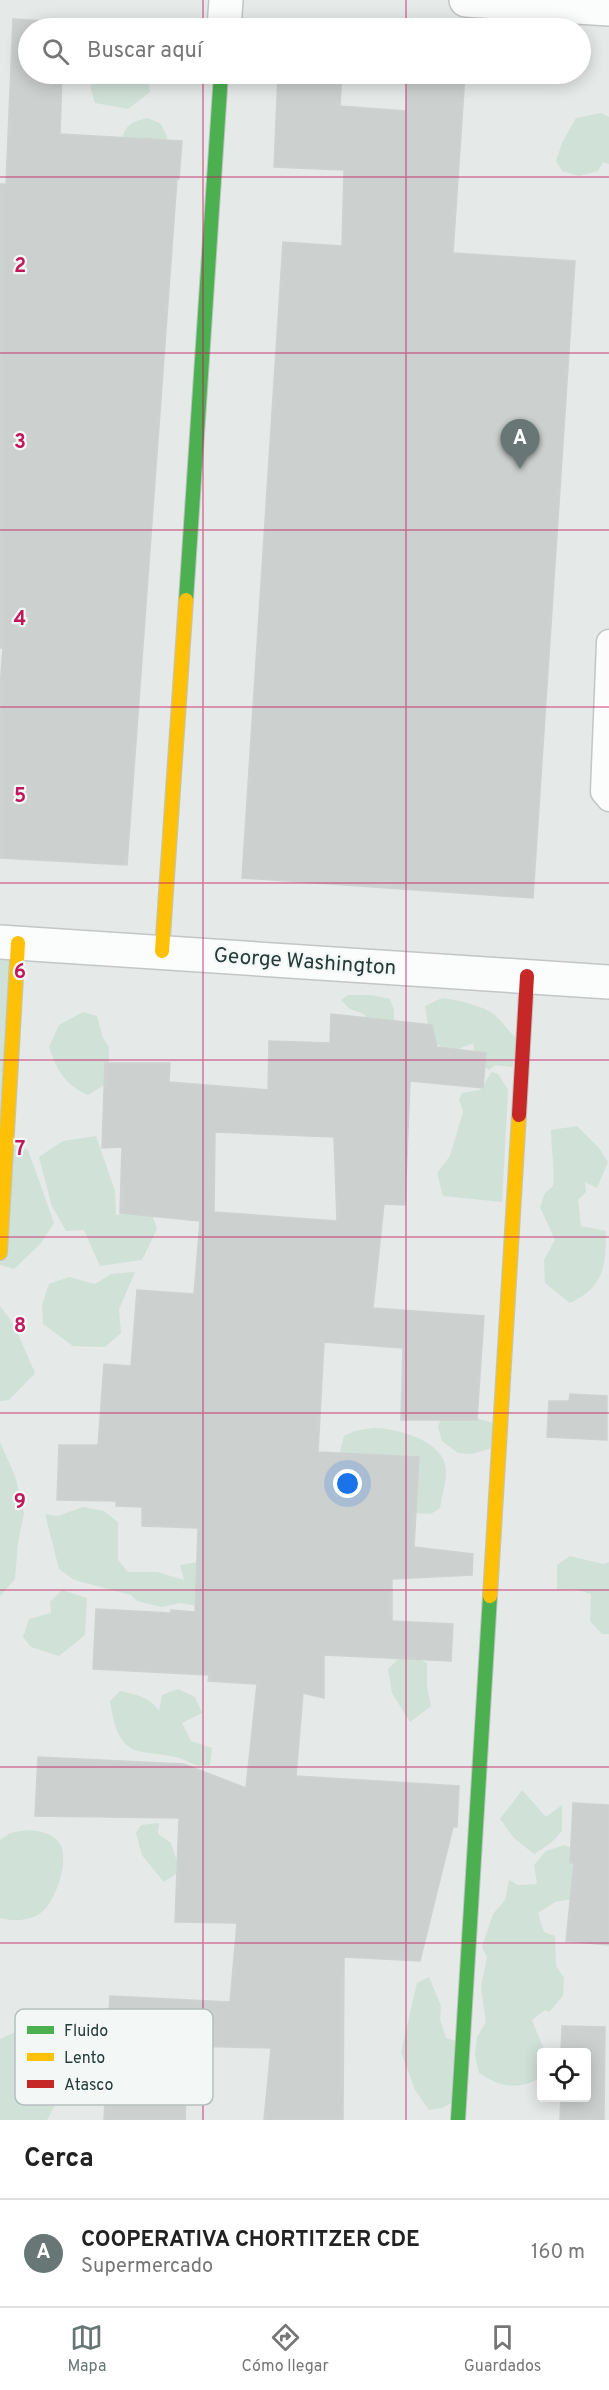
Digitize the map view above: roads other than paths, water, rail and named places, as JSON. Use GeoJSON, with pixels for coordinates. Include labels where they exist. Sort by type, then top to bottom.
{"type":"FeatureCollection","features":[{"type":"Feature","properties":{"kind":"street"},"geometry":{"type":"LineString","coordinates":[[225,18],[226,0]]}},
{"type":"Feature","properties":{"kind":"street"},"geometry":{"type":"LineString","coordinates":[[466,0],[609,9]]}},
{"type":"Feature","properties":{"kind":"street"},"geometry":{"type":"LineString","coordinates":[[162,951],[220,84]]}},
{"type":"Feature","properties":{"kind":"street"},"geometry":{"type":"LineString","coordinates":[[0,1253],[9,943]]}},
{"type":"Feature","properties":{"kind":"street","name":"George Washington"},"geometry":{"type":"LineString","coordinates":[[9,943],[162,951],[609,982]]}},
{"type":"Feature","properties":{"kind":"street"},"geometry":{"type":"LineString","coordinates":[[458,2120],[527,976]]}},
{"type":"Feature","properties":{"kind":"lane"},"geometry":{"type":"LineString","coordinates":[[609,642],[603,792],[609,799]]}},
{"type":"Feature","properties":{"kind":"place","name":"COOPERATIVA CHORTITZER CDE"},"geometry":{"type":"Point","coordinates":[520,469]}}]}
